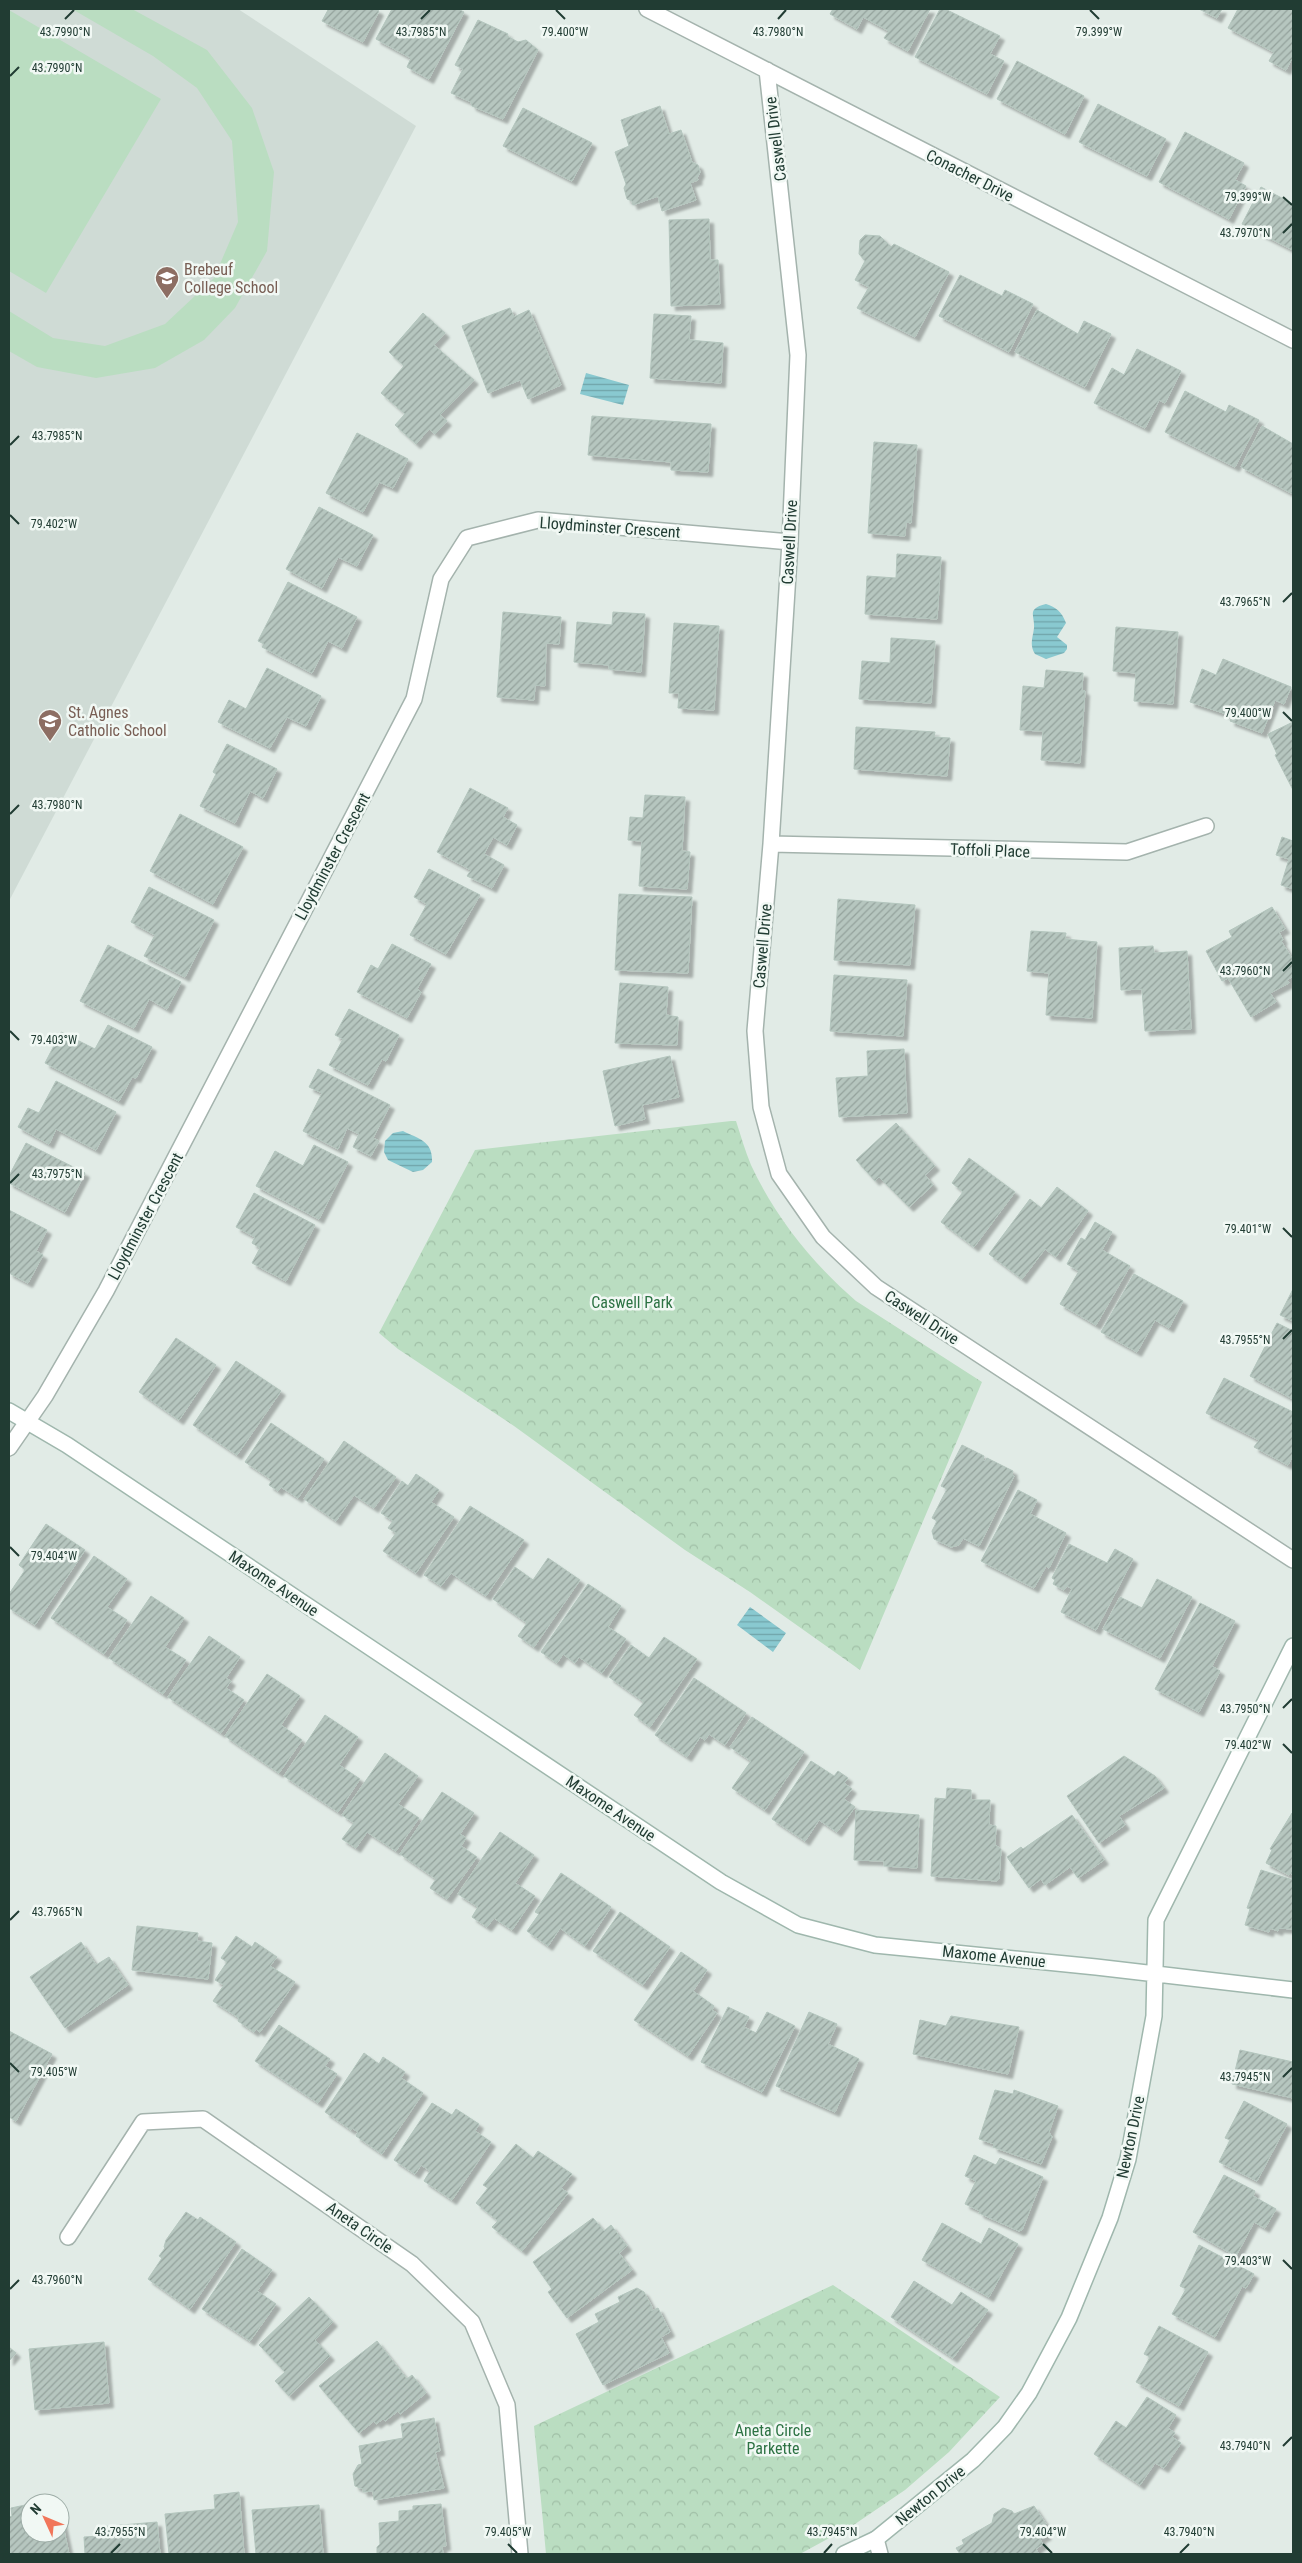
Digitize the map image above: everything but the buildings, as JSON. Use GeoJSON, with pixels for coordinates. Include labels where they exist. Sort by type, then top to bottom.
{"type":"FeatureCollection","features":[{"type":"Feature","properties":{"kind":"street","name":"Conacher Drive"},"geometry":{"type":"LineString","coordinates":[[647,9],[1293,340]]}},
{"type":"Feature","properties":{"kind":"street","name":"Caswell Drive"},"geometry":{"type":"LineString","coordinates":[[766,70],[798,355],[790,542],[771,844],[755,1031],[761,1107],[779,1174],[823,1237],[876,1286],[1293,1560]]}},
{"type":"Feature","properties":{"kind":"street","name":"Lloydminster Crescent"},"geometry":{"type":"LineString","coordinates":[[9,1448],[106,1291],[414,699],[441,579],[466,538],[538,520],[790,542]]}},
{"type":"Feature","properties":{"kind":"street","name":"Toffoli Place"},"geometry":{"type":"LineString","coordinates":[[771,844],[1127,852],[1206,826]]}},
{"type":"Feature","properties":{"kind":"street","name":"Maxome Avenue"},"geometry":{"type":"LineString","coordinates":[[9,1411],[84,1456],[721,1882],[798,1925],[875,1945],[1155,1973],[1293,1990]]}},
{"type":"Feature","properties":{"kind":"street","name":"Newton Drive"},"geometry":{"type":"LineString","coordinates":[[844,2554],[876,2539],[972,2460],[1005,2427],[1029,2393],[1069,2318],[1110,2218],[1128,2159],[1154,2016],[1156,1920],[1293,1646]]}},
{"type":"Feature","properties":{"kind":"street","name":"Aneta Circle"},"geometry":{"type":"LineString","coordinates":[[68,2236],[142,2122],[203,2119],[412,2264],[472,2322],[507,2405],[520,2554]]}},
{"type":"Feature","properties":{"kind":"street"},"geometry":{"type":"LineString","coordinates":[[876,2539],[880,2554]]}},
{"type":"Feature","properties":{"kind":"shaded area","name":"Brebeuf College School"},"geometry":{"type":"Polygon","coordinates":[[[9,9],[238,9],[416,126],[9,901],[9,9]]]}},
{"type":"Feature","properties":{"kind":"green space"},"geometry":{"type":"Polygon","coordinates":[[[72,9],[132,9],[207,50],[252,108],[274,172],[267,251],[235,308],[204,340],[155,368],[96,378],[37,367],[9,351],[9,311],[53,338],[105,346],[165,324],[214,278],[238,222],[232,141],[197,88],[153,56],[72,9]]]}},
{"type":"Feature","properties":{"kind":"green space"},"geometry":{"type":"Polygon","coordinates":[[[9,10],[161,99],[46,293],[9,271],[9,10]]]}},
{"type":"Feature","properties":{"kind":"green space","name":"Caswell Park"},"geometry":{"type":"Polygon","coordinates":[[[736,1121],[751,1165],[771,1203],[796,1239],[840,1287],[856,1301],[982,1382],[860,1670],[750,1592],[685,1550],[514,1426],[398,1349],[379,1333],[475,1150],[736,1121]]]}},
{"type":"Feature","properties":{"kind":"green space","name":"Aneta Circle Parkette"},"geometry":{"type":"Polygon","coordinates":[[[833,2285],[1000,2397],[949,2452],[905,2490],[855,2524],[800,2554],[546,2554],[534,2426],[833,2285]]]}},
{"type":"Feature","properties":{"kind":"water"},"geometry":{"type":"Polygon","coordinates":[[[586,373],[629,385],[623,405],[580,394],[586,373]]]}},
{"type":"Feature","properties":{"kind":"water"},"geometry":{"type":"Polygon","coordinates":[[[1046,604],[1058,610],[1063,616],[1066,623],[1057,637],[1067,645],[1067,649],[1064,653],[1046,659],[1035,654],[1032,644],[1034,610],[1046,604]]]}},
{"type":"Feature","properties":{"kind":"water"},"geometry":{"type":"Polygon","coordinates":[[[403,1131],[424,1142],[430,1149],[432,1162],[423,1170],[413,1172],[388,1160],[384,1152],[385,1141],[393,1133],[403,1131]]]}},
{"type":"Feature","properties":{"kind":"water"},"geometry":{"type":"Polygon","coordinates":[[[750,1607],[786,1633],[773,1652],[737,1625],[750,1607]]]}},
{"type":"Feature","properties":{"kind":"place","name":"Brebeuf College School"},"geometry":{"type":"Point","coordinates":[167,299]}},
{"type":"Feature","properties":{"kind":"place","name":"St. Agnes Catholic School"},"geometry":{"type":"Point","coordinates":[50,742]}}]}
